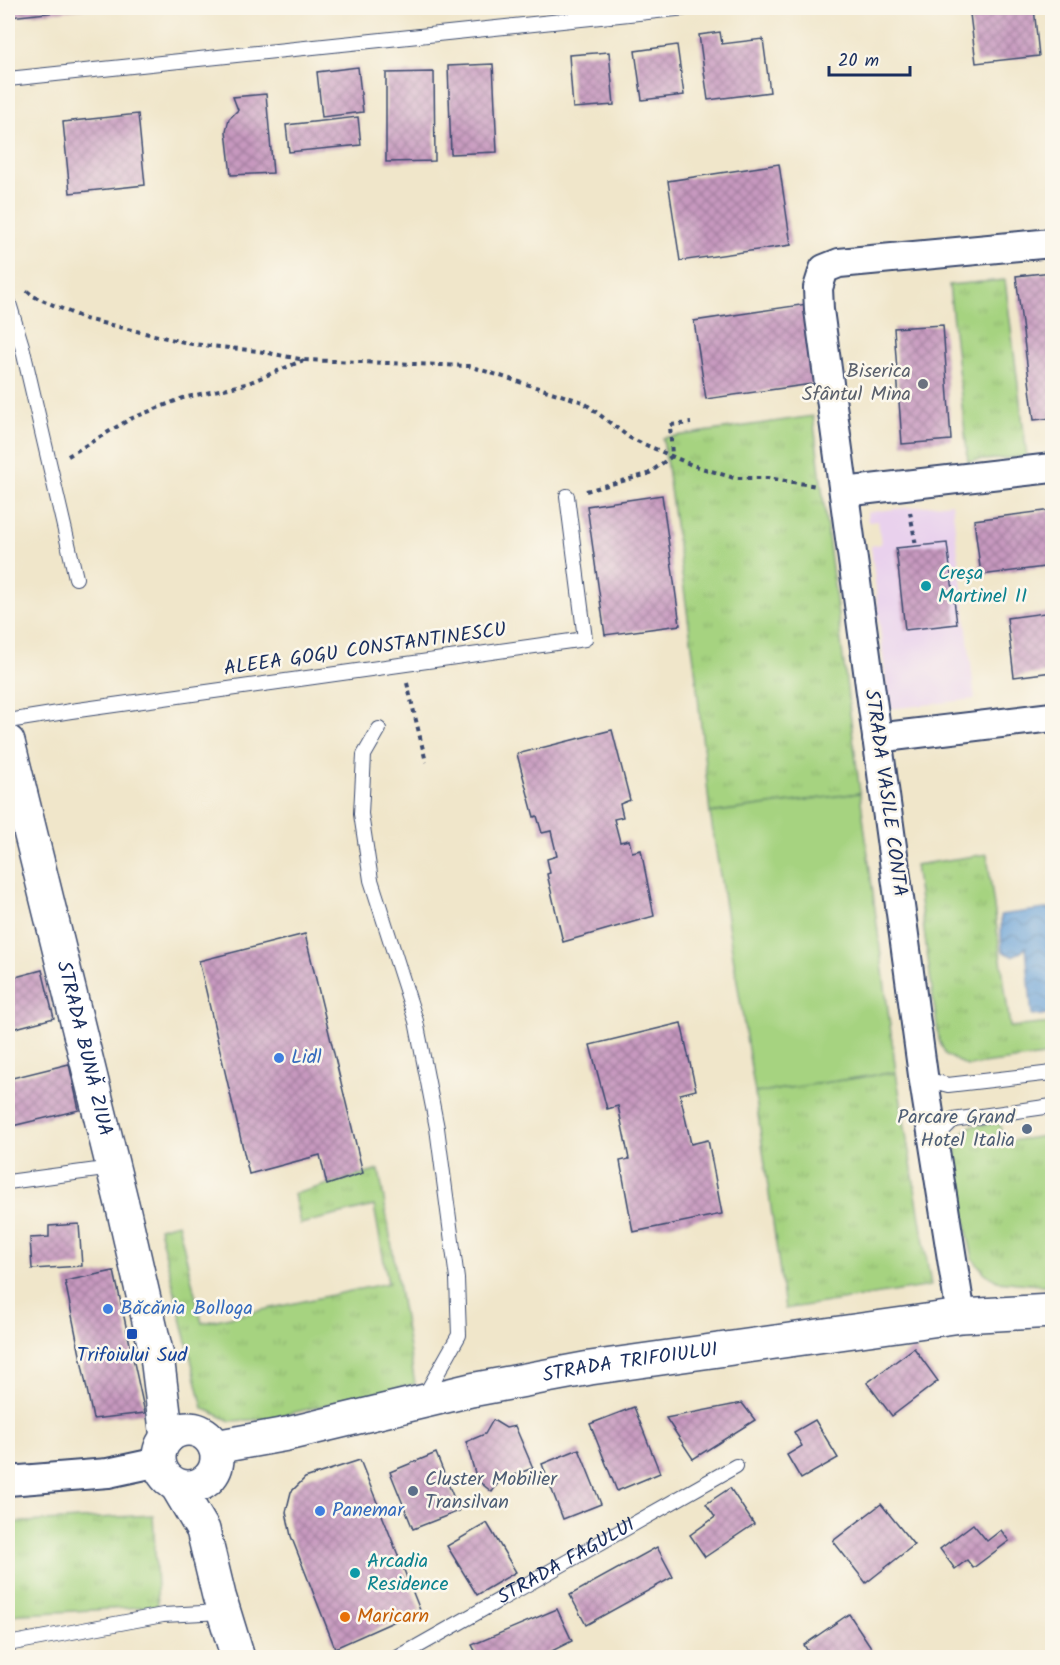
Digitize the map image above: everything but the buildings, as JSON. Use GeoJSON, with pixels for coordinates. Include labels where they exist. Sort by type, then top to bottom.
{"type":"FeatureCollection","features":[{"type":"Feature","properties":{"kind":"main road","name":"STRADA BUNĂ ZIUA"},"geometry":{"type":"LineString","coordinates":[[8,742],[114,1167],[157,1356],[187,1457]]}},
{"type":"Feature","properties":{"kind":"main road","name":"STRADA TRIFOIULUI"},"geometry":{"type":"LineString","coordinates":[[187,1457],[422,1401],[590,1368],[961,1316],[1053,1311]]}},
{"type":"Feature","properties":{"kind":"main road"},"geometry":{"type":"LineString","coordinates":[[187,1457],[202,1530],[223,1612],[238,1658]]}},
{"type":"Feature","properties":{"kind":"street","name":"STRADA VASILE CONTA"},"geometry":{"type":"LineString","coordinates":[[961,1316],[923,1075],[819,310],[818,288],[824,269],[839,262],[1053,243]]}},
{"type":"Feature","properties":{"kind":"street"},"geometry":{"type":"LineString","coordinates":[[844,492],[1053,468]]}},
{"type":"Feature","properties":{"kind":"street"},"geometry":{"type":"LineString","coordinates":[[877,738],[1053,717]]}},
{"type":"Feature","properties":{"kind":"street"},"geometry":{"type":"LineString","coordinates":[[8,1481],[97,1474],[187,1457]]}},
{"type":"Feature","properties":{"kind":"lane"},"geometry":{"type":"LineString","coordinates":[[8,79],[686,8]]}},
{"type":"Feature","properties":{"kind":"lane"},"geometry":{"type":"LineString","coordinates":[[8,300],[22,346],[76,578]]}},
{"type":"Feature","properties":{"kind":"lane","name":"ALEEA GOGU CONSTANTINESCU"},"geometry":{"type":"LineString","coordinates":[[8,721],[585,639],[567,496]]}},
{"type":"Feature","properties":{"kind":"lane"},"geometry":{"type":"LineString","coordinates":[[379,729],[364,755],[361,814],[371,880],[416,1022],[437,1128],[457,1279],[459,1335],[422,1401]]}},
{"type":"Feature","properties":{"kind":"lane"},"geometry":{"type":"LineString","coordinates":[[923,1075],[933,1081],[948,1085],[1053,1073]]}},
{"type":"Feature","properties":{"kind":"lane"},"geometry":{"type":"LineString","coordinates":[[934,1139],[953,1120],[1053,1106]]}},
{"type":"Feature","properties":{"kind":"lane"},"geometry":{"type":"LineString","coordinates":[[8,1182],[114,1167]]}},
{"type":"Feature","properties":{"kind":"lane","name":"STRADA FAGULUI"},"geometry":{"type":"LineString","coordinates":[[397,1658],[736,1466]]}},
{"type":"Feature","properties":{"kind":"lane"},"geometry":{"type":"LineString","coordinates":[[8,1644],[163,1615],[223,1612]]}},
{"type":"Feature","properties":{"kind":"path"},"geometry":{"type":"LineString","coordinates":[[25,290],[33,296],[85,319],[192,344],[258,351],[305,360],[469,366],[583,402],[630,438],[692,465],[734,478],[768,478],[802,482],[844,492]]}},
{"type":"Feature","properties":{"kind":"path"},"geometry":{"type":"LineString","coordinates":[[50,467],[130,418],[183,398],[246,384],[305,360]]}},
{"type":"Feature","properties":{"kind":"path"},"geometry":{"type":"LineString","coordinates":[[672,456],[670,425],[691,423]]}},
{"type":"Feature","properties":{"kind":"path"},"geometry":{"type":"LineString","coordinates":[[567,496],[648,474],[672,456]]}},
{"type":"Feature","properties":{"kind":"path"},"geometry":{"type":"LineString","coordinates":[[907,484],[916,546]]}},
{"type":"Feature","properties":{"kind":"path"},"geometry":{"type":"LineString","coordinates":[[402,664],[426,762]]}},
{"type":"Feature","properties":{"kind":"shaded area"},"geometry":{"type":"Polygon","coordinates":[[[952,503],[975,699],[889,709],[871,546],[881,544],[878,521],[868,522],[867,512],[952,503]]]}},
{"type":"Feature","properties":{"kind":"green space"},"geometry":{"type":"Polygon","coordinates":[[[1005,280],[1027,457],[968,461],[949,285],[1005,280]]]}},
{"type":"Feature","properties":{"kind":"green space"},"geometry":{"type":"Polygon","coordinates":[[[813,416],[860,793],[710,813],[695,668],[663,438],[813,416]]]}},
{"type":"Feature","properties":{"kind":"green space"},"geometry":{"type":"Polygon","coordinates":[[[860,793],[896,1072],[755,1093],[710,813],[860,793]]]}},
{"type":"Feature","properties":{"kind":"green space"},"geometry":{"type":"Polygon","coordinates":[[[987,854],[1010,1027],[1052,1023],[1052,1055],[967,1066],[946,1055],[939,1040],[915,865],[987,854]]]}},
{"type":"Feature","properties":{"kind":"green space"},"geometry":{"type":"Polygon","coordinates":[[[896,1072],[931,1286],[785,1309],[755,1093],[896,1072]]]}},
{"type":"Feature","properties":{"kind":"green space"},"geometry":{"type":"Polygon","coordinates":[[[1000,1123],[1003,1142],[1052,1135],[1052,1286],[997,1281],[985,1273],[973,1259],[956,1154],[959,1136],[971,1126],[1000,1123]]]}},
{"type":"Feature","properties":{"kind":"green space"},"geometry":{"type":"Polygon","coordinates":[[[379,1170],[415,1384],[266,1419],[230,1421],[203,1408],[159,1228],[178,1223],[202,1323],[388,1283],[374,1206],[300,1224],[294,1194],[379,1170]]]}},
{"type":"Feature","properties":{"kind":"green space"},"geometry":{"type":"Polygon","coordinates":[[[153,1515],[158,1606],[8,1615],[8,1523],[153,1515]]]}},
{"type":"Feature","properties":{"kind":"water"},"geometry":{"type":"Polygon","coordinates":[[[1052,908],[1052,1014],[1032,1016],[1026,947],[1012,956],[1003,952],[1001,915],[1052,908]]]}},
{"type":"Feature","properties":{"kind":"place","name":"Biserica Sfântul Mina"},"geometry":{"type":"Point","coordinates":[923,384]}},
{"type":"Feature","properties":{"kind":"place","name":"Creșa Martinel II"},"geometry":{"type":"Point","coordinates":[926,586]}},
{"type":"Feature","properties":{"kind":"place","name":"Lidl"},"geometry":{"type":"Point","coordinates":[279,1058]}},
{"type":"Feature","properties":{"kind":"place","name":"Parcare Grand Hotel Italia"},"geometry":{"type":"Point","coordinates":[1027,1129]}},
{"type":"Feature","properties":{"kind":"place","name":"Băcănia Bolloga"},"geometry":{"type":"Point","coordinates":[108,1309]}},
{"type":"Feature","properties":{"kind":"place","name":"Trifoiului Sud"},"geometry":{"type":"Point","coordinates":[132,1334]}},
{"type":"Feature","properties":{"kind":"place","name":"Cluster Mobilier Transilvan"},"geometry":{"type":"Point","coordinates":[413,1491]}},
{"type":"Feature","properties":{"kind":"place","name":"Panemar"},"geometry":{"type":"Point","coordinates":[320,1511]}},
{"type":"Feature","properties":{"kind":"place","name":"Arcadia Residence"},"geometry":{"type":"Point","coordinates":[355,1573]}},
{"type":"Feature","properties":{"kind":"place","name":"Maricarn"},"geometry":{"type":"Point","coordinates":[345,1617]}}]}
